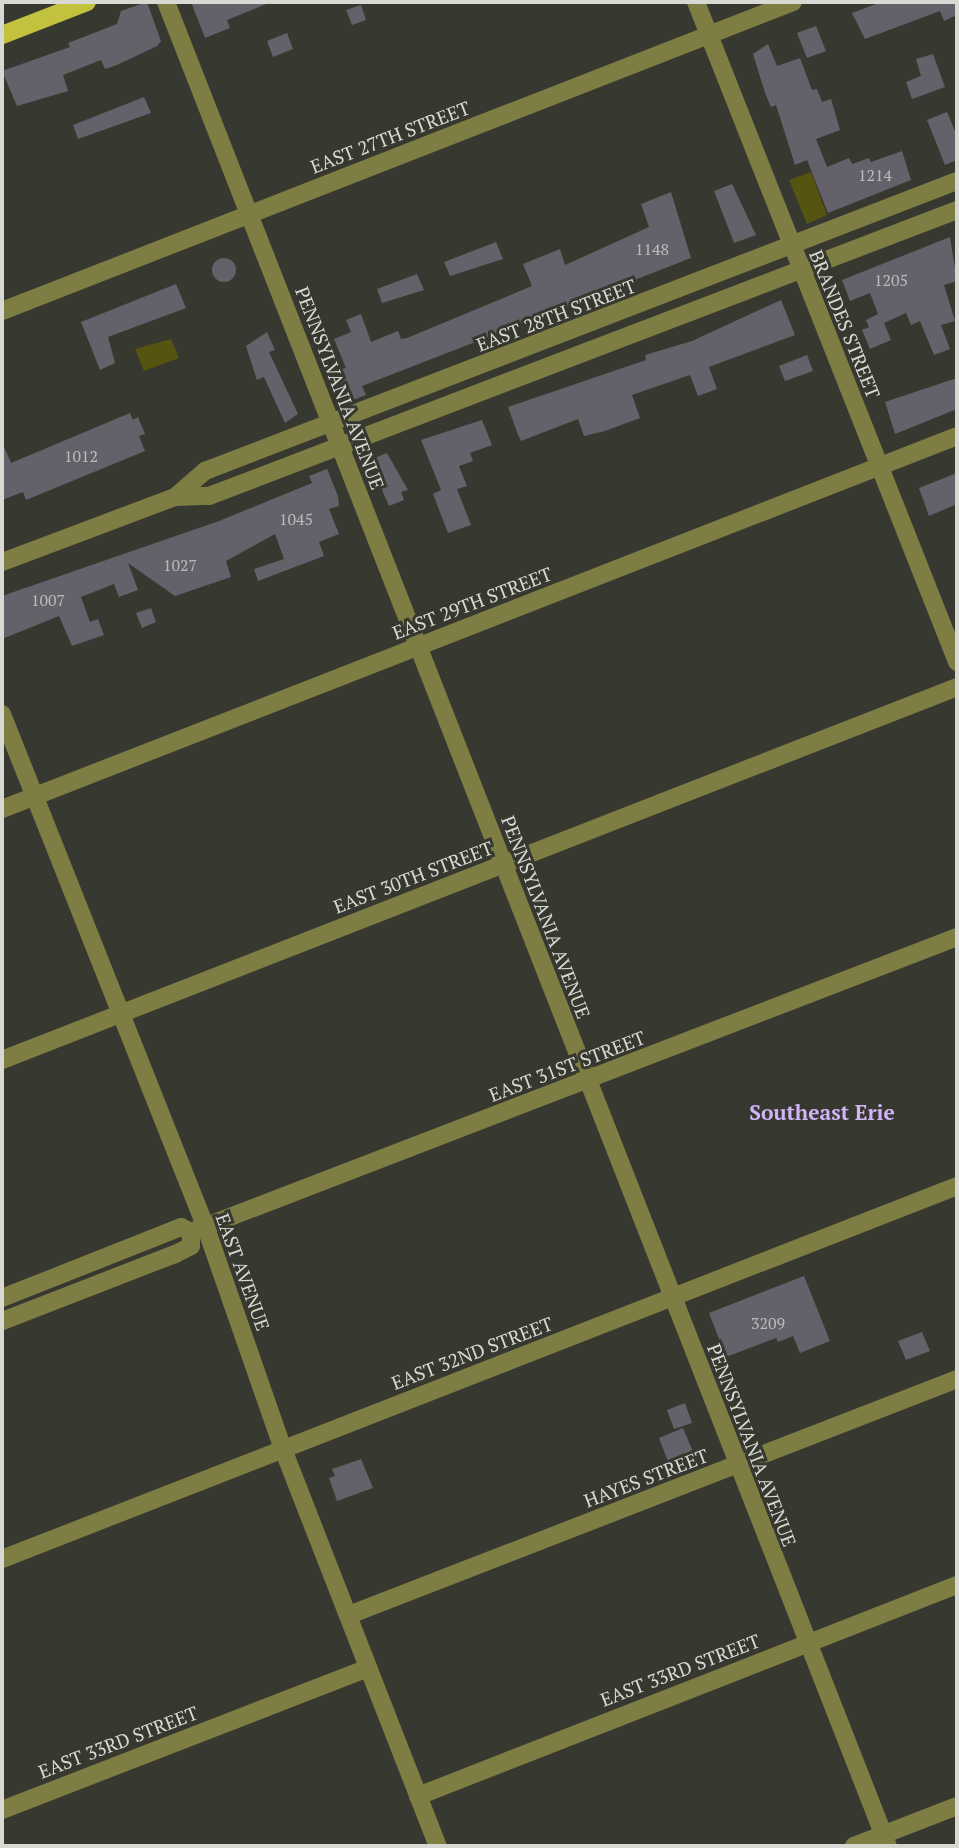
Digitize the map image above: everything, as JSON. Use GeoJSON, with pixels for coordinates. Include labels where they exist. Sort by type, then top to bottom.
{"type":"FeatureCollection","features":[{"type":"Feature","properties":{"kind":"main road"},"geometry":{"type":"LineString","coordinates":[[2,35],[87,2]]}},
{"type":"Feature","properties":{"kind":"street","name":"PENNSYLVANIA AVENUE"},"geometry":{"type":"LineString","coordinates":[[166,2],[504,864],[586,1081],[886,1841]]}},
{"type":"Feature","properties":{"kind":"street","name":"BRANDES STREET"},"geometry":{"type":"LineString","coordinates":[[696,2],[957,662]]}},
{"type":"Feature","properties":{"kind":"street","name":"EAST 27TH STREET"},"geometry":{"type":"LineString","coordinates":[[2,310],[793,2]]}},
{"type":"Feature","properties":{"kind":"street","name":"EAST 28TH STREET"},"geometry":{"type":"LineString","coordinates":[[175,497],[205,471],[957,181]]}},
{"type":"Feature","properties":{"kind":"street","name":"EAST 28TH STREET"},"geometry":{"type":"LineString","coordinates":[[2,562],[175,497],[209,496],[957,210]]}},
{"type":"Feature","properties":{"kind":"street","name":"EAST 29TH STREET"},"geometry":{"type":"LineString","coordinates":[[2,809],[957,436]]}},
{"type":"Feature","properties":{"kind":"street","name":"EAST 30TH STREET"},"geometry":{"type":"LineString","coordinates":[[2,1060],[957,687]]}},
{"type":"Feature","properties":{"kind":"street","name":"EAST AVENUE"},"geometry":{"type":"LineString","coordinates":[[2,714],[198,1230],[438,1846]]}},
{"type":"Feature","properties":{"kind":"street","name":"EAST 31ST STREET"},"geometry":{"type":"LineString","coordinates":[[2,1298],[181,1227],[198,1230],[957,937]]}},
{"type":"Feature","properties":{"kind":"street","name":"EAST 32ND STREET"},"geometry":{"type":"LineString","coordinates":[[2,1559],[957,1186]]}},
{"type":"Feature","properties":{"kind":"street","name":"EAST 31ST STREET"},"geometry":{"type":"LineString","coordinates":[[2,1321],[175,1254],[191,1246],[198,1230]]}},
{"type":"Feature","properties":{"kind":"street","name":"HAYES STREET"},"geometry":{"type":"LineString","coordinates":[[349,1615],[957,1379]]}},
{"type":"Feature","properties":{"kind":"street","name":"EAST 33RD STREET"},"geometry":{"type":"LineString","coordinates":[[418,1796],[957,1585]]}},
{"type":"Feature","properties":{"kind":"street","name":"EAST 33RD STREET"},"geometry":{"type":"LineString","coordinates":[[2,1810],[368,1668]]}},
{"type":"Feature","properties":{"kind":"street"},"geometry":{"type":"LineString","coordinates":[[854,1846],[886,1841],[957,1806]]}},
{"type":"Feature","properties":{"kind":"shaded area"},"geometry":{"type":"Polygon","coordinates":[[[811,172],[827,215],[807,224],[789,180],[811,172]]]}},
{"type":"Feature","properties":{"kind":"shaded area"},"geometry":{"type":"Polygon","coordinates":[[[171,339],[179,358],[144,371],[135,349],[171,339]]]}},
{"type":"Feature","properties":{"kind":"building"},"geometry":{"type":"Polygon","coordinates":[[[147,2],[161,41],[157,46],[105,69],[101,60],[63,75],[68,91],[17,106],[2,71],[70,47],[68,43],[117,24],[121,11],[147,2]]]}},
{"type":"Feature","properties":{"kind":"building"},"geometry":{"type":"Polygon","coordinates":[[[191,2],[271,2],[227,20],[230,28],[205,38],[191,2]]]}},
{"type":"Feature","properties":{"kind":"building"},"geometry":{"type":"Polygon","coordinates":[[[881,2],[957,2],[957,15],[944,21],[940,11],[865,39],[852,13],[881,2]]]}},
{"type":"Feature","properties":{"kind":"building"},"geometry":{"type":"Polygon","coordinates":[[[361,5],[366,20],[352,25],[346,10],[361,5]]]}},
{"type":"Feature","properties":{"kind":"building"},"geometry":{"type":"Polygon","coordinates":[[[816,26],[826,51],[807,58],[797,33],[816,26]]]}},
{"type":"Feature","properties":{"kind":"building"},"geometry":{"type":"Polygon","coordinates":[[[287,33],[293,49],[273,57],[267,41],[287,33]]]}},
{"type":"Feature","properties":{"kind":"building"},"geometry":{"type":"Polygon","coordinates":[[[768,44],[777,66],[800,58],[812,90],[817,89],[822,102],[831,99],[840,130],[816,139],[827,167],[849,158],[852,164],[869,158],[871,162],[902,151],[911,180],[828,213],[807,160],[795,165],[776,105],[771,107],[765,93],[753,54],[768,44]]]}},
{"type":"Feature","properties":{"kind":"building"},"geometry":{"type":"Polygon","coordinates":[[[933,54],[945,87],[912,99],[906,82],[921,76],[916,59],[933,54]]]}},
{"type":"Feature","properties":{"kind":"building"},"geometry":{"type":"Polygon","coordinates":[[[144,97],[151,113],[78,139],[73,125],[144,97]]]}},
{"type":"Feature","properties":{"kind":"building"},"geometry":{"type":"Polygon","coordinates":[[[947,112],[957,136],[957,160],[945,165],[927,120],[947,112]]]}},
{"type":"Feature","properties":{"kind":"building"},"geometry":{"type":"Polygon","coordinates":[[[732,184],[756,235],[734,243],[714,191],[732,184]]]}},
{"type":"Feature","properties":{"kind":"building"},"geometry":{"type":"Polygon","coordinates":[[[671,192],[691,258],[362,386],[366,395],[348,402],[336,370],[346,368],[334,339],[351,332],[346,320],[361,314],[371,342],[398,331],[401,339],[407,338],[532,286],[523,264],[560,249],[565,265],[649,227],[641,204],[671,192]]]}},
{"type":"Feature","properties":{"kind":"building"},"geometry":{"type":"Polygon","coordinates":[[[950,237],[957,281],[944,285],[955,321],[941,325],[950,349],[934,355],[920,321],[911,325],[906,313],[884,323],[891,340],[870,349],[862,330],[869,327],[866,320],[878,314],[870,293],[850,301],[842,280],[950,237]]]}},
{"type":"Feature","properties":{"kind":"building"},"geometry":{"type":"Polygon","coordinates":[[[496,242],[503,259],[450,276],[444,262],[496,242]]]}},
{"type":"Feature","properties":{"kind":"building"},"geometry":{"type":"Polygon","coordinates":[[[224,258],[233,261],[236,270],[233,279],[224,282],[215,279],[212,270],[215,261],[224,258]]]}},
{"type":"Feature","properties":{"kind":"building"},"geometry":{"type":"Polygon","coordinates":[[[417,274],[424,290],[382,303],[377,289],[417,274]]]}},
{"type":"Feature","properties":{"kind":"building"},"geometry":{"type":"Polygon","coordinates":[[[176,284],[186,308],[108,337],[115,363],[100,370],[81,322],[176,284]]]}},
{"type":"Feature","properties":{"kind":"building"},"geometry":{"type":"Polygon","coordinates":[[[781,300],[795,335],[709,367],[717,389],[698,396],[690,375],[632,395],[640,418],[584,436],[578,419],[521,441],[508,407],[646,360],[645,355],[692,341],[781,300]]]}},
{"type":"Feature","properties":{"kind":"building"},"geometry":{"type":"Polygon","coordinates":[[[267,332],[275,350],[269,352],[298,414],[285,423],[264,377],[257,380],[246,346],[267,332]]]}},
{"type":"Feature","properties":{"kind":"building"},"geometry":{"type":"Polygon","coordinates":[[[807,355],[813,371],[785,381],[779,366],[807,355]]]}},
{"type":"Feature","properties":{"kind":"building"},"geometry":{"type":"Polygon","coordinates":[[[957,378],[957,409],[895,434],[885,402],[957,378]]]}},
{"type":"Feature","properties":{"kind":"building"},"geometry":{"type":"Polygon","coordinates":[[[130,413],[133,420],[138,417],[145,434],[139,436],[145,451],[26,500],[23,492],[2,500],[2,442],[11,463],[130,413]]]}},
{"type":"Feature","properties":{"kind":"building"},"geometry":{"type":"Polygon","coordinates":[[[482,420],[492,445],[470,453],[473,461],[459,466],[467,486],[457,489],[471,525],[448,533],[433,494],[441,490],[421,440],[482,420]]]}},
{"type":"Feature","properties":{"kind":"building"},"geometry":{"type":"Polygon","coordinates":[[[387,453],[408,490],[401,492],[404,500],[389,506],[369,460],[387,453]]]}},
{"type":"Feature","properties":{"kind":"building"},"geometry":{"type":"Polygon","coordinates":[[[327,469],[338,496],[339,506],[329,509],[339,534],[319,542],[324,556],[258,581],[254,569],[284,559],[275,534],[226,561],[231,577],[175,596],[128,563],[138,590],[119,597],[114,584],[81,597],[90,622],[98,619],[104,635],[72,646],[59,616],[2,639],[2,596],[219,521],[312,483],[309,476],[327,469]]]}},
{"type":"Feature","properties":{"kind":"building"},"geometry":{"type":"Polygon","coordinates":[[[957,473],[957,504],[929,516],[919,488],[957,473]]]}},
{"type":"Feature","properties":{"kind":"building"},"geometry":{"type":"Polygon","coordinates":[[[151,608],[156,622],[142,628],[136,613],[151,608]]]}},
{"type":"Feature","properties":{"kind":"building"},"geometry":{"type":"Polygon","coordinates":[[[804,1276],[830,1341],[800,1353],[793,1336],[778,1342],[776,1338],[726,1357],[709,1313],[804,1276]]]}},
{"type":"Feature","properties":{"kind":"building"},"geometry":{"type":"Polygon","coordinates":[[[922,1332],[930,1351],[906,1360],[898,1341],[922,1332]]]}},
{"type":"Feature","properties":{"kind":"building"},"geometry":{"type":"Polygon","coordinates":[[[685,1403],[692,1423],[674,1429],[667,1410],[685,1403]]]}},
{"type":"Feature","properties":{"kind":"building"},"geometry":{"type":"Polygon","coordinates":[[[683,1428],[694,1454],[669,1464],[659,1438],[683,1428]]]}},
{"type":"Feature","properties":{"kind":"building"},"geometry":{"type":"Polygon","coordinates":[[[361,1459],[373,1488],[337,1501],[329,1478],[335,1476],[332,1469],[361,1459]]]}},
{"type":"Feature","properties":{"kind":"district","name":"Southeast Erie"},"geometry":{"type":"Point","coordinates":[822,1112]}}]}
